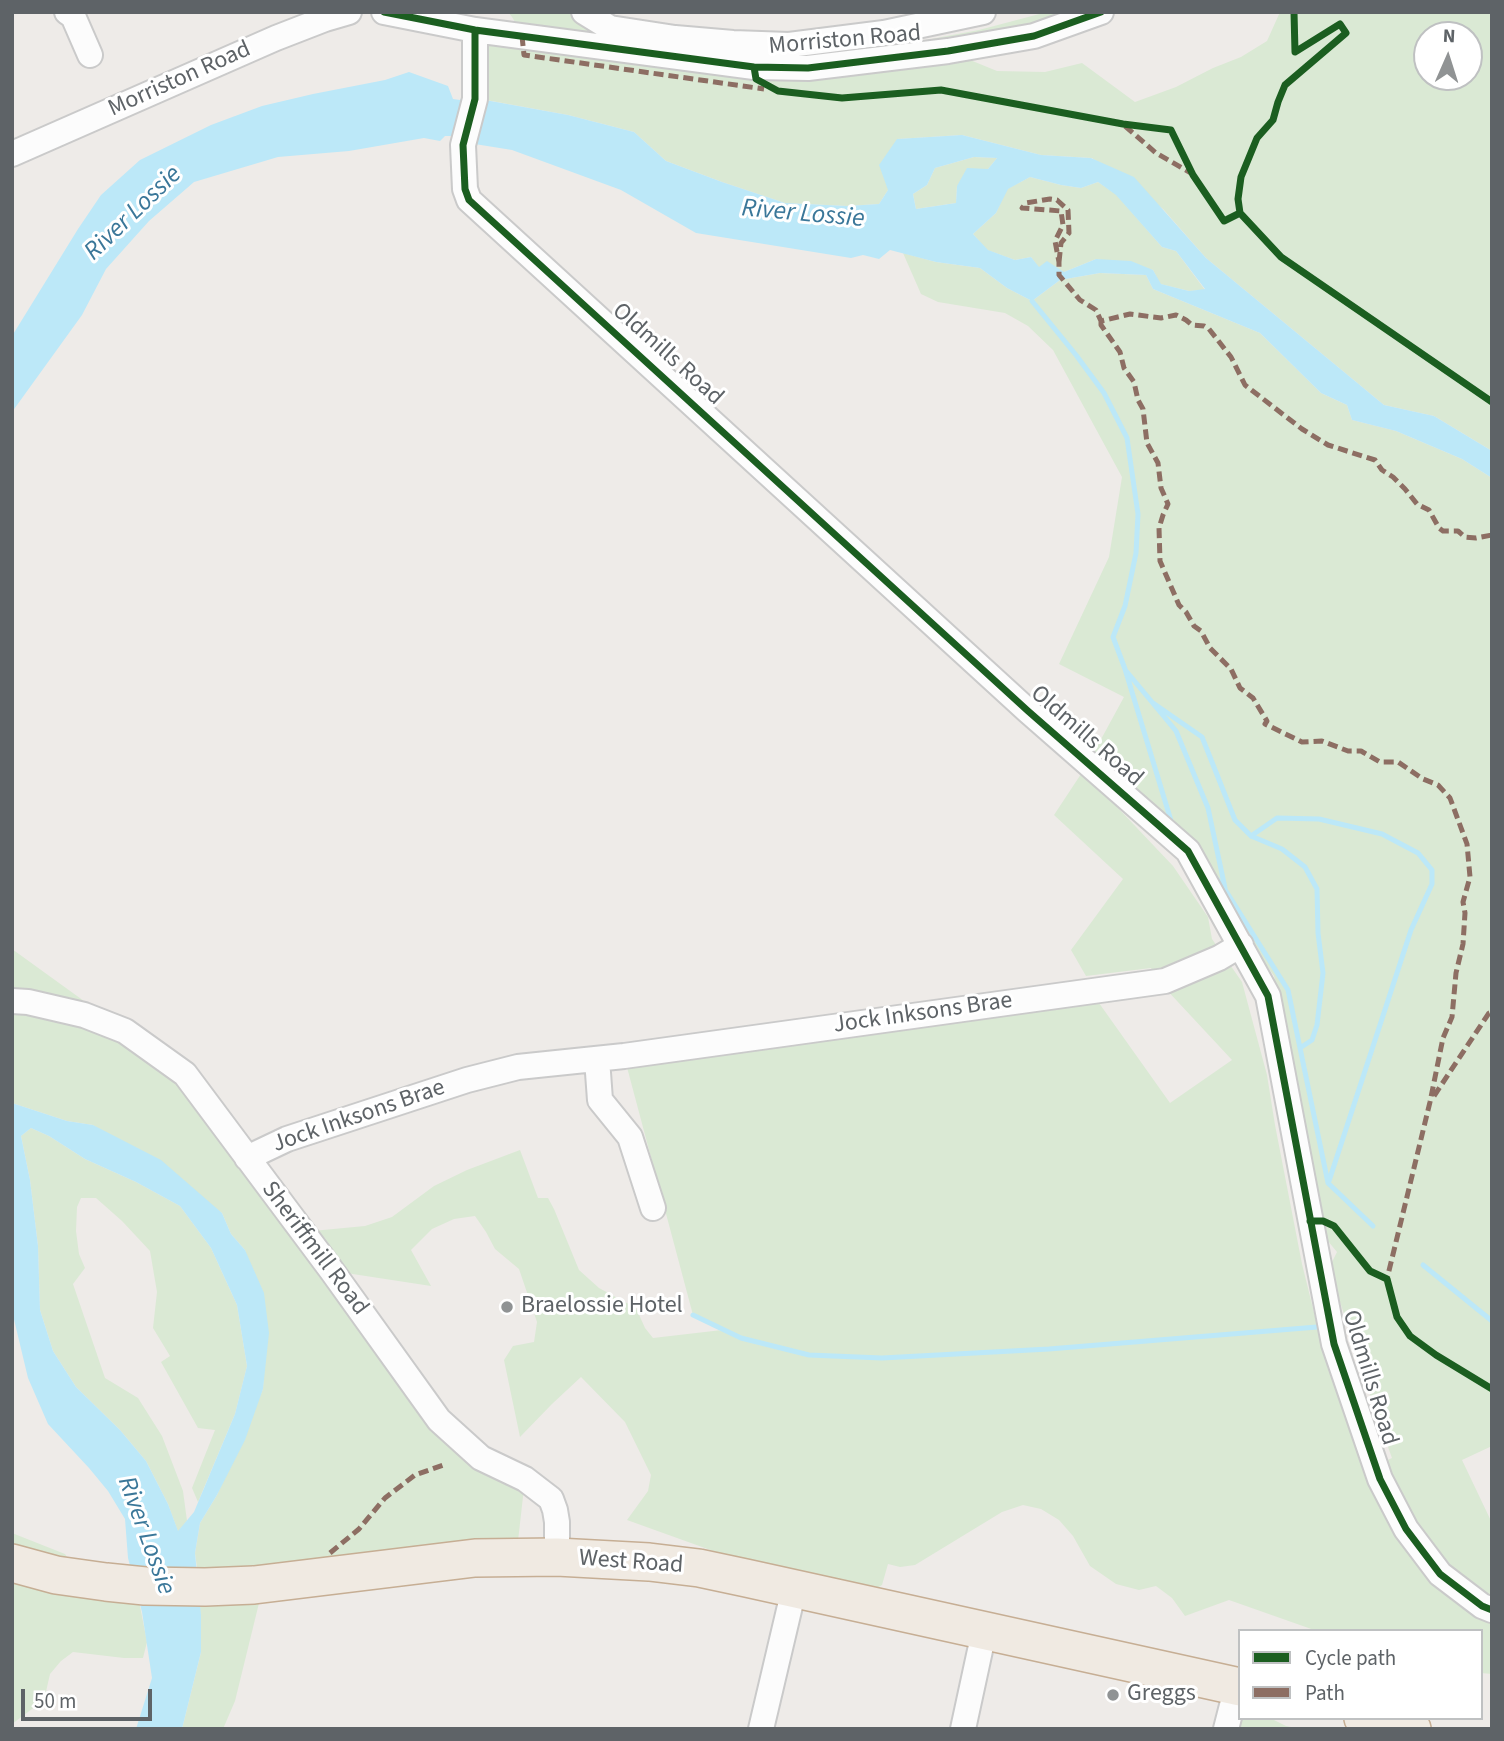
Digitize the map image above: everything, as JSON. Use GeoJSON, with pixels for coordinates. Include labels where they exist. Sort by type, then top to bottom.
{"type":"FeatureCollection","features":[{"type":"Feature","properties":{"kind":"highway","name":"West Road"},"geometry":{"type":"LineString","coordinates":[[12,1563],[56,1575],[145,1586],[205,1587],[264,1584],[475,1558],[557,1557],[649,1562],[722,1573],[1238,1687]]}},
{"type":"Feature","properties":{"kind":"highway"},"geometry":{"type":"LineString","coordinates":[[1372,1720],[1412,1729]]}},
{"type":"Feature","properties":{"kind":"street"},"geometry":{"type":"LineString","coordinates":[[67,12],[73,16],[90,55]]}},
{"type":"Feature","properties":{"kind":"street","name":"Morriston Road"},"geometry":{"type":"LineString","coordinates":[[12,154],[276,38],[349,12]]}},
{"type":"Feature","properties":{"kind":"street","name":"Morriston Road"},"geometry":{"type":"LineString","coordinates":[[384,12],[475,30],[754,67],[808,68],[886,60],[1034,36],[1101,12]]}},
{"type":"Feature","properties":{"kind":"street","name":"Morriston Road"},"geometry":{"type":"LineString","coordinates":[[584,12],[610,28],[676,38],[789,45],[884,33],[983,12]]}},
{"type":"Feature","properties":{"kind":"street","name":"Oldmills Road"},"geometry":{"type":"LineString","coordinates":[[475,30],[475,100],[463,145],[465,189],[475,206],[1028,711],[1188,851],[1268,996],[1334,1344],[1380,1479],[1406,1529],[1440,1574],[1482,1606],[1492,1610]]}},
{"type":"Feature","properties":{"kind":"street"},"geometry":{"type":"LineString","coordinates":[[884,33],[886,60]]}},
{"type":"Feature","properties":{"kind":"street","name":"Jock Inksons Brae"},"geometry":{"type":"LineString","coordinates":[[247,1158],[287,1139],[467,1080],[518,1067],[597,1059],[1165,981],[1219,958],[1241,944]]}},
{"type":"Feature","properties":{"kind":"street","name":"Sheriffmill Road"},"geometry":{"type":"LineString","coordinates":[[12,1001],[84,1014],[125,1031],[185,1074],[439,1420],[481,1458],[526,1479],[551,1499],[557,1522],[557,1557]]}},
{"type":"Feature","properties":{"kind":"street"},"geometry":{"type":"LineString","coordinates":[[597,1059],[600,1100],[630,1137],[653,1208]]}},
{"type":"Feature","properties":{"kind":"street"},"geometry":{"type":"LineString","coordinates":[[761,1729],[794,1589]]}},
{"type":"Feature","properties":{"kind":"street"},"geometry":{"type":"LineString","coordinates":[[963,1729],[984,1632]]}},
{"type":"Feature","properties":{"kind":"street"},"geometry":{"type":"LineString","coordinates":[[1226,1729],[1238,1687]]}},
{"type":"Feature","properties":{"kind":"green space"},"geometry":{"type":"Polygon","coordinates":[[[508,12],[570,12],[590,27],[800,52],[880,48],[799,59],[518,27],[508,12]]]}},
{"type":"Feature","properties":{"kind":"green space"},"geometry":{"type":"Polygon","coordinates":[[[1047,12],[1075,12],[980,38],[899,45],[979,30],[1047,12]]]}},
{"type":"Feature","properties":{"kind":"green space"},"geometry":{"type":"Polygon","coordinates":[[[1280,12],[1492,12],[1492,451],[1434,416],[1384,405],[1206,258],[1163,209],[1092,158],[1041,155],[962,135],[898,139],[888,190],[879,204],[847,206],[785,203],[666,161],[634,132],[568,115],[486,100],[475,30],[754,67],[948,51],[997,71],[1045,72],[1082,63],[1135,102],[1176,87],[1241,57],[1267,41],[1280,12]]]}},
{"type":"Feature","properties":{"kind":"green space"},"geometry":{"type":"Polygon","coordinates":[[[974,157],[997,158],[988,169],[957,186],[956,203],[916,209],[913,194],[927,185],[935,168],[974,157]]]}},
{"type":"Feature","properties":{"kind":"green space"},"geometry":{"type":"Polygon","coordinates":[[[1030,177],[1081,188],[1098,182],[1116,194],[1162,247],[1176,251],[1205,290],[1189,291],[1160,284],[1153,270],[1096,259],[1064,272],[1039,268],[1031,257],[1015,260],[987,250],[973,234],[996,213],[1007,189],[1030,177]]]}},
{"type":"Feature","properties":{"kind":"green space"},"geometry":{"type":"Polygon","coordinates":[[[903,253],[936,262],[980,268],[1007,288],[1032,301],[1060,280],[1100,273],[1146,275],[1153,289],[1260,333],[1321,393],[1347,405],[1352,420],[1396,431],[1462,459],[1492,478],[1492,1446],[1462,1460],[1492,1523],[1492,1674],[1483,1673],[1483,1629],[1311,1629],[1229,1600],[1185,1616],[1172,1598],[1156,1586],[1139,1590],[1116,1584],[1090,1566],[1073,1536],[1059,1520],[1041,1509],[1023,1505],[1002,1512],[915,1565],[900,1567],[888,1564],[882,1585],[869,1593],[766,1570],[627,1520],[648,1491],[651,1475],[625,1422],[581,1377],[520,1437],[504,1360],[513,1346],[534,1342],[537,1322],[519,1269],[495,1249],[475,1216],[454,1219],[432,1229],[411,1250],[431,1286],[333,1271],[439,1420],[525,1479],[518,1541],[275,1568],[197,1568],[195,1553],[200,1523],[217,1495],[263,1389],[264,1368],[245,1250],[231,1234],[222,1213],[93,1125],[67,1121],[12,1103],[12,949],[185,1074],[302,1232],[365,1226],[392,1217],[434,1186],[520,1150],[538,1198],[548,1198],[579,1270],[599,1288],[636,1308],[653,1338],[722,1330],[693,1315],[624,1056],[1060,995],[1099,1003],[1170,1103],[1232,1060],[1164,987],[1151,968],[1086,976],[1071,950],[1123,879],[1054,815],[1083,771],[1173,866],[1208,917],[1212,939],[1242,982],[1267,1075],[1302,1264],[1328,1369],[1367,1469],[1392,1458],[1329,1268],[1337,1252],[1318,1229],[1288,1034],[1274,976],[1163,818],[1093,754],[1124,697],[1059,664],[1109,557],[1122,477],[1053,350],[1028,326],[1005,313],[938,302],[921,294],[903,253]]]}},
{"type":"Feature","properties":{"kind":"green space"},"geometry":{"type":"Polygon","coordinates":[[[31,1128],[85,1159],[180,1206],[211,1248],[237,1305],[247,1366],[235,1414],[198,1502],[192,1488],[215,1430],[198,1428],[161,1362],[170,1356],[153,1328],[157,1292],[150,1251],[96,1198],[81,1198],[77,1207],[76,1231],[79,1254],[85,1268],[73,1284],[105,1378],[138,1398],[162,1436],[183,1491],[187,1521],[178,1532],[168,1504],[146,1461],[120,1430],[76,1387],[53,1351],[40,1310],[38,1246],[30,1180],[21,1136],[31,1128]]]}},
{"type":"Feature","properties":{"kind":"green space"},"geometry":{"type":"Polygon","coordinates":[[[12,1533],[65,1554],[71,1563],[12,1552],[12,1533]]]}},
{"type":"Feature","properties":{"kind":"green space"},"geometry":{"type":"Polygon","coordinates":[[[12,1582],[139,1601],[147,1642],[143,1658],[73,1652],[50,1674],[45,1696],[12,1724],[12,1582]]]}},
{"type":"Feature","properties":{"kind":"green space"},"geometry":{"type":"Polygon","coordinates":[[[260,1599],[235,1701],[223,1729],[182,1729],[201,1652],[200,1606],[260,1599]]]}},
{"type":"Feature","properties":{"kind":"green space"},"geometry":{"type":"Polygon","coordinates":[[[1240,1720],[1274,1720],[1296,1728],[1233,1729],[1240,1720]]]}},
{"type":"Feature","properties":{"kind":"water","name":"River Lossie"},"geometry":{"type":"Polygon","coordinates":[[[409,72],[448,86],[453,99],[460,100],[463,96],[568,115],[634,132],[666,161],[785,203],[847,206],[879,204],[888,190],[879,165],[897,139],[962,135],[1041,155],[1091,158],[1134,177],[1206,258],[1384,405],[1434,416],[1492,451],[1492,478],[1462,459],[1396,431],[1352,420],[1347,405],[1321,393],[1260,333],[1153,289],[1146,275],[1100,273],[1060,280],[1032,301],[1007,288],[980,268],[936,262],[890,250],[879,259],[863,255],[851,258],[696,233],[621,190],[512,150],[456,141],[452,136],[445,136],[440,141],[424,138],[349,151],[278,157],[194,182],[149,221],[106,269],[82,315],[12,412],[12,336],[101,195],[140,160],[211,125],[262,106],[385,80],[409,72]],[[974,157],[935,168],[927,185],[913,194],[916,209],[956,203],[957,186],[967,168],[988,169],[997,158],[974,157]],[[1030,177],[1008,189],[996,213],[973,234],[988,250],[1015,260],[1031,257],[1039,267],[1047,261],[1064,272],[1096,259],[1131,261],[1153,270],[1161,284],[1189,291],[1205,289],[1176,251],[1162,247],[1116,195],[1098,182],[1081,188],[1030,177]]]}},
{"type":"Feature","properties":{"kind":"water","name":"River Lossie"},"geometry":{"type":"Polygon","coordinates":[[[12,1103],[67,1121],[93,1125],[161,1160],[222,1213],[231,1234],[245,1250],[264,1293],[269,1333],[263,1389],[245,1440],[200,1523],[195,1553],[201,1615],[201,1652],[182,1729],[136,1729],[152,1678],[142,1612],[128,1558],[125,1519],[108,1491],[48,1424],[28,1378],[12,1311],[12,1103]],[[31,1128],[21,1136],[30,1180],[38,1246],[40,1310],[53,1351],[76,1387],[120,1430],[146,1461],[168,1504],[178,1531],[194,1512],[235,1414],[247,1366],[237,1305],[211,1248],[180,1206],[85,1159],[31,1128]]]}},
{"type":"Feature","properties":{"kind":"waterway"},"geometry":{"type":"LineString","coordinates":[[1032,301],[1104,393],[1127,438],[1138,514],[1136,553],[1125,606],[1113,637],[1172,824]]}},
{"type":"Feature","properties":{"kind":"waterway"},"geometry":{"type":"LineString","coordinates":[[1127,672],[1176,731],[1208,808],[1225,888]]}},
{"type":"Feature","properties":{"kind":"waterway"},"geometry":{"type":"LineString","coordinates":[[1153,703],[1202,737],[1235,820],[1251,836],[1282,849],[1305,867],[1317,889],[1318,933],[1323,973],[1317,1025],[1312,1040],[1300,1048]]}},
{"type":"Feature","properties":{"kind":"waterway"},"geometry":{"type":"LineString","coordinates":[[1251,836],[1277,818],[1319,819],[1382,834],[1418,853],[1432,870],[1432,884],[1411,930],[1329,1181]]}},
{"type":"Feature","properties":{"kind":"waterway"},"geometry":{"type":"LineString","coordinates":[[1216,878],[1288,990],[1328,1183],[1373,1226]]}},
{"type":"Feature","properties":{"kind":"waterway"},"geometry":{"type":"LineString","coordinates":[[1423,1265],[1492,1321]]}},
{"type":"Feature","properties":{"kind":"waterway"},"geometry":{"type":"LineString","coordinates":[[693,1315],[741,1338],[809,1355],[882,1358],[1049,1349],[1317,1327]]}},
{"type":"Feature","properties":{"kind":"marked path"},"geometry":{"type":"LineString","coordinates":[[522,36],[524,55],[764,89]]}},
{"type":"Feature","properties":{"kind":"marked path"},"geometry":{"type":"LineString","coordinates":[[1125,126],[1156,153],[1191,173]]}},
{"type":"Feature","properties":{"kind":"marked path"},"geometry":{"type":"LineString","coordinates":[[1059,262],[1061,243],[1069,233],[1068,210],[1057,200],[1026,203],[1022,208],[1061,211],[1063,225],[1055,241],[1059,275],[1080,300],[1096,310],[1101,321],[1130,314],[1161,318],[1176,315],[1192,325],[1204,326],[1231,357],[1245,385],[1302,429],[1328,445],[1375,460],[1417,504],[1429,510],[1443,531],[1458,531],[1465,537],[1476,538],[1492,535]]}},
{"type":"Feature","properties":{"kind":"marked path"},"geometry":{"type":"LineString","coordinates":[[1101,321],[1120,352],[1124,368],[1134,382],[1143,409],[1147,443],[1158,463],[1161,488],[1168,504],[1159,528],[1160,561],[1179,605],[1194,626],[1201,631],[1210,648],[1231,669],[1240,688],[1253,698],[1267,721],[1265,724],[1302,742],[1322,741],[1348,751],[1361,751],[1380,762],[1398,762],[1423,779],[1438,785],[1450,798],[1467,844],[1470,877],[1463,902],[1463,944],[1456,973],[1452,1017],[1443,1038],[1387,1279]]}},
{"type":"Feature","properties":{"kind":"marked path"},"geometry":{"type":"LineString","coordinates":[[1434,1096],[1492,1012]]}},
{"type":"Feature","properties":{"kind":"marked path"},"geometry":{"type":"LineString","coordinates":[[330,1553],[359,1529],[385,1498],[415,1475],[446,1464]]}},
{"type":"Feature","properties":{"kind":"cycle path"},"geometry":{"type":"LineString","coordinates":[[384,12],[475,30],[754,67],[808,68],[948,51],[1034,36],[1101,12]]}},
{"type":"Feature","properties":{"kind":"cycle path"},"geometry":{"type":"LineString","coordinates":[[1294,12],[1295,52],[1340,24],[1346,33],[1285,85],[1273,120],[1257,138],[1241,177],[1238,199],[1240,213],[1281,257],[1492,402]]}},
{"type":"Feature","properties":{"kind":"cycle path"},"geometry":{"type":"LineString","coordinates":[[475,30],[475,99],[463,145],[465,189],[469,200],[1028,711],[1188,851],[1268,996],[1334,1344],[1380,1479],[1406,1529],[1440,1574],[1482,1606],[1492,1610]]}},
{"type":"Feature","properties":{"kind":"cycle path"},"geometry":{"type":"LineString","coordinates":[[754,67],[756,79],[778,91],[842,98],[941,90],[1123,124],[1171,130],[1193,175],[1224,221],[1240,213]]}},
{"type":"Feature","properties":{"kind":"cycle path"},"geometry":{"type":"LineString","coordinates":[[1310,1221],[1323,1221],[1334,1226],[1370,1271],[1387,1279],[1397,1317],[1410,1336],[1492,1389]]}},
{"type":"Feature","properties":{"kind":"place","name":"Braelossie Hotel"},"geometry":{"type":"Point","coordinates":[507,1307]}},
{"type":"Feature","properties":{"kind":"place","name":"Greggs"},"geometry":{"type":"Point","coordinates":[1113,1695]}}]}
